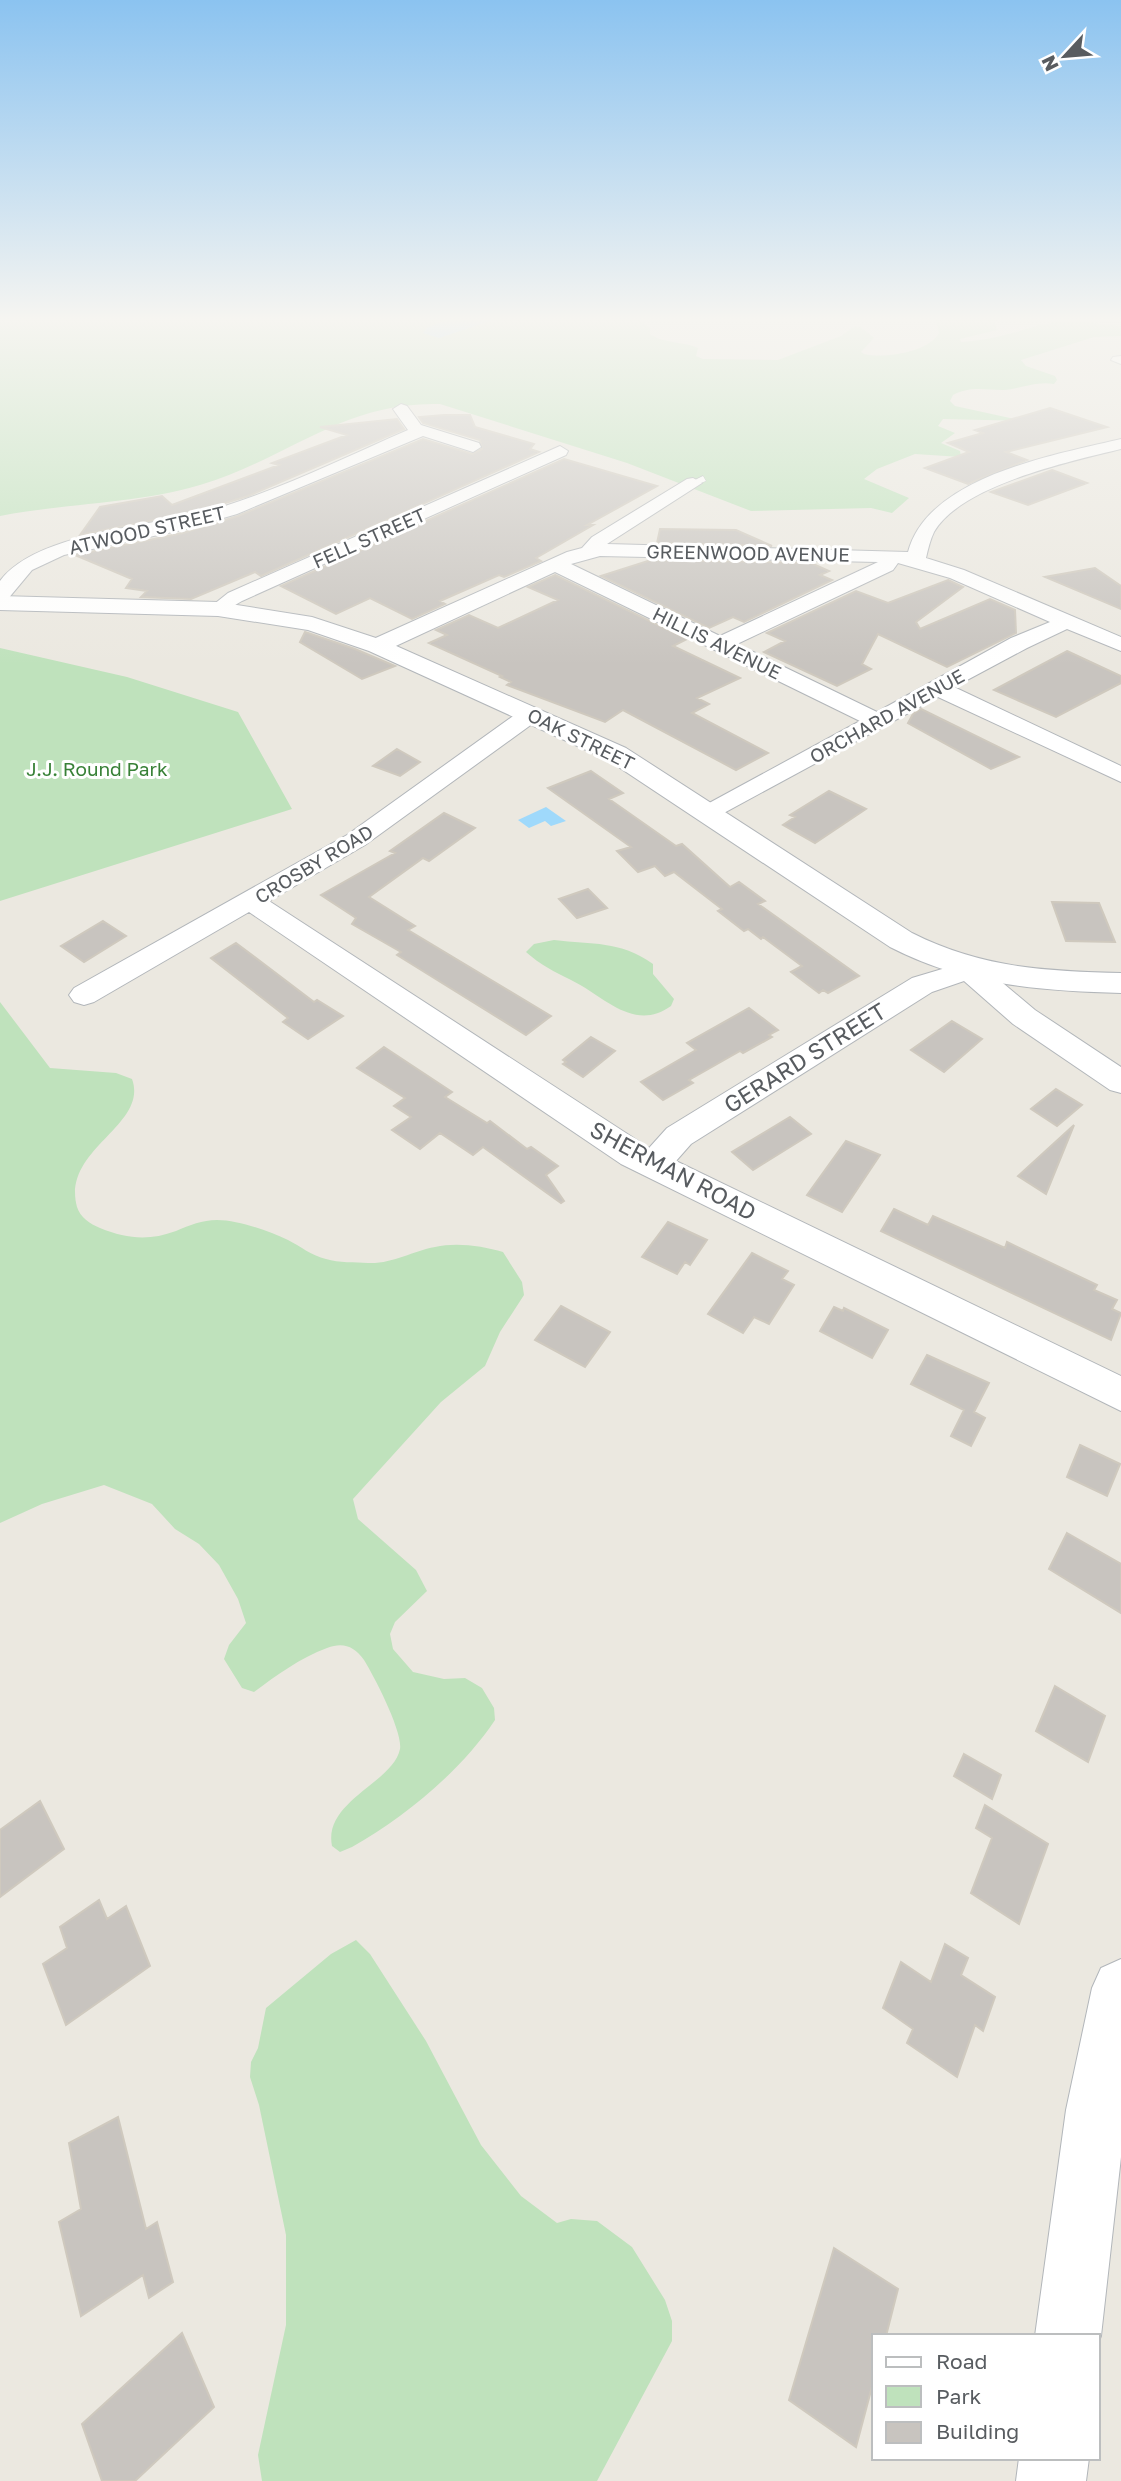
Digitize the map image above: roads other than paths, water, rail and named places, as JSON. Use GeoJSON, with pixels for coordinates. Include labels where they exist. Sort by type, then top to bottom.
{"type":"FeatureCollection","features":[{"type":"Feature","properties":{"kind":"street","name":"ATWOOD STREET"},"geometry":{"type":"LineString","coordinates":[[0,596],[18,571],[47,554],[222,513],[414,434]]}},
{"type":"Feature","properties":{"kind":"street"},"geometry":{"type":"LineString","coordinates":[[430,434],[472,447]]}},
{"type":"Feature","properties":{"kind":"street"},"geometry":{"type":"LineString","coordinates":[[916,560],[928,525],[968,495],[1019,472],[1121,444]]}},
{"type":"Feature","properties":{"kind":"street","name":"FELL STREET"},"geometry":{"type":"LineString","coordinates":[[218,609],[238,596],[559,451]]}},
{"type":"Feature","properties":{"kind":"street"},"geometry":{"type":"LineString","coordinates":[[590,551],[597,543],[698,481]]}},
{"type":"Feature","properties":{"kind":"street","name":"GREENWOOD AVENUE"},"geometry":{"type":"LineString","coordinates":[[377,646],[590,551],[893,556],[916,560],[1121,645]]}},
{"type":"Feature","properties":{"kind":"street"},"geometry":{"type":"LineString","coordinates":[[721,644],[886,566],[893,556]]}},
{"type":"Feature","properties":{"kind":"street","name":"HILLIS AVENUE"},"geometry":{"type":"LineString","coordinates":[[557,565],[878,721]]}},
{"type":"Feature","properties":{"kind":"street","name":"OAK STREET"},"geometry":{"type":"LineString","coordinates":[[0,603],[218,609],[312,624],[377,646],[617,754],[901,940],[936,958],[969,970],[1024,979],[1121,983]]}},
{"type":"Feature","properties":{"kind":"street"},"geometry":{"type":"LineString","coordinates":[[1092,633],[1121,619]]}},
{"type":"Feature","properties":{"kind":"street","name":"ORCHARD AVENUE"},"geometry":{"type":"LineString","coordinates":[[709,813],[940,689],[1019,643],[1067,622]]}},
{"type":"Feature","properties":{"kind":"street"},"geometry":{"type":"LineString","coordinates":[[940,689],[1121,775]]}},
{"type":"Feature","properties":{"kind":"street","name":"CROSBY ROAD"},"geometry":{"type":"LineString","coordinates":[[84,995],[252,902],[378,827],[531,714]]}},
{"type":"Feature","properties":{"kind":"street","name":"SHERMAN ROAD"},"geometry":{"type":"LineString","coordinates":[[252,902],[615,1144],[653,1166],[1121,1394]]}},
{"type":"Feature","properties":{"kind":"street"},"geometry":{"type":"LineString","coordinates":[[969,970],[1019,1014],[1121,1082]]}},
{"type":"Feature","properties":{"kind":"street","name":"GERARD STREET"},"geometry":{"type":"LineString","coordinates":[[653,1166],[679,1136],[922,985],[969,970]]}},
{"type":"Feature","properties":{"kind":"street"},"geometry":{"type":"LineString","coordinates":[[1068,2334],[1096,2110],[1121,1988]]}},
{"type":"Feature","properties":{"kind":"street"},"geometry":{"type":"LineString","coordinates":[[1051,2481],[1054,2460]]}},
{"type":"Feature","properties":{"kind":"water"},"geometry":{"type":"Polygon","coordinates":[[[546,807],[566,821],[551,826],[545,821],[529,828],[518,820],[546,807]]]}},
{"type":"Feature","properties":{"kind":"park label","name":"J.J. Round Park"},"geometry":{"type":"Point","coordinates":[97,769]}}]}
